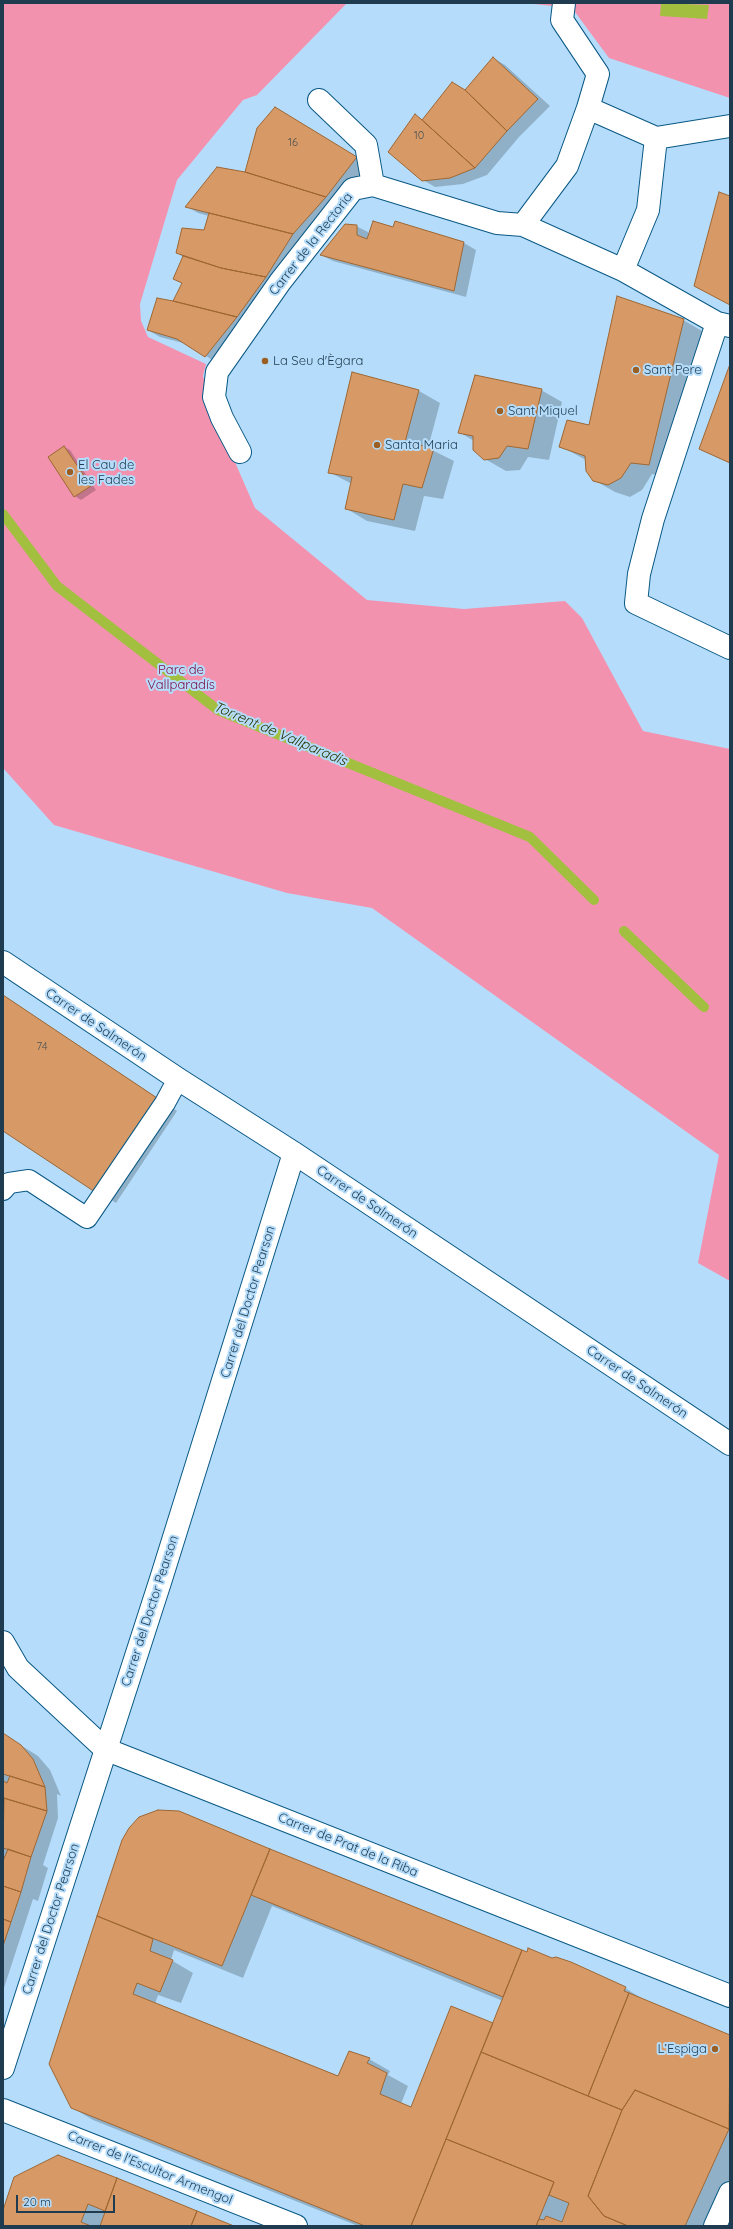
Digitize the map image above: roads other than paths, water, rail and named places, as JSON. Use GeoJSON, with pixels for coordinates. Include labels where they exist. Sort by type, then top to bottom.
{"type":"FeatureCollection","features":[{"type":"Feature","properties":{"kind":"street"},"geometry":{"type":"LineString","coordinates":[[523,225],[567,166],[588,108],[598,74],[563,12]]}},
{"type":"Feature","properties":{"kind":"street"},"geometry":{"type":"LineString","coordinates":[[319,100],[366,145],[373,185]]}},
{"type":"Feature","properties":{"kind":"street"},"geometry":{"type":"LineString","coordinates":[[588,108],[656,138],[708,128],[730,126]]}},
{"type":"Feature","properties":{"kind":"street"},"geometry":{"type":"LineString","coordinates":[[623,270],[648,210],[656,138]]}},
{"type":"Feature","properties":{"kind":"street","name":"Carrer de la Rectoria"},"geometry":{"type":"LineString","coordinates":[[240,452],[222,418],[214,397],[217,372],[280,282],[353,189],[373,185],[498,223],[523,225],[623,270],[724,325]]}},
{"type":"Feature","properties":{"kind":"street"},"geometry":{"type":"LineString","coordinates":[[724,325],[653,519],[639,574],[636,603],[730,648]]}},
{"type":"Feature","properties":{"kind":"street","name":"Carrer de Salmerón"},"geometry":{"type":"LineString","coordinates":[[3,962],[178,1079],[294,1153],[730,1444]]}},
{"type":"Feature","properties":{"kind":"street","name":"Carrer del Doctor Pearson"},"geometry":{"type":"LineString","coordinates":[[3,2068],[105,1748],[161,1579],[294,1153]]}},
{"type":"Feature","properties":{"kind":"street","name":"Carrer de Prat de la Riba"},"geometry":{"type":"LineString","coordinates":[[3,1642],[10,1669],[105,1748],[730,1996]]}},
{"type":"Feature","properties":{"kind":"street","name":"Carrer de l'Escultor Armengol"},"geometry":{"type":"LineString","coordinates":[[3,2110],[296,2226]]}},
{"type":"Feature","properties":{"kind":"street"},"geometry":{"type":"LineString","coordinates":[[715,2226],[730,2193]]}},
{"type":"Feature","properties":{"kind":"lane"},"geometry":{"type":"LineString","coordinates":[[3,1190],[9,1183],[29,1180],[87,1218],[165,1103],[178,1079]]}},
{"type":"Feature","properties":{"kind":"waterway","name":"Torrent de Vallparadis"},"geometry":{"type":"LineString","coordinates":[[3,514],[57,586],[218,710],[530,837],[594,900]]}},
{"type":"Feature","properties":{"kind":"waterway","name":"Torrent de Vallparadis"},"geometry":{"type":"LineString","coordinates":[[624,931],[704,1007]]}},
{"type":"Feature","properties":{"kind":"place","name":"La Seu d'Ègara"},"geometry":{"type":"Point","coordinates":[265,361]}},
{"type":"Feature","properties":{"kind":"place","name":"Sant Pere"},"geometry":{"type":"Point","coordinates":[636,370]}},
{"type":"Feature","properties":{"kind":"place","name":"Sant Miquel"},"geometry":{"type":"Point","coordinates":[500,411]}},
{"type":"Feature","properties":{"kind":"place","name":"Santa Maria"},"geometry":{"type":"Point","coordinates":[377,445]}},
{"type":"Feature","properties":{"kind":"place","name":"El Cau de les Fades"},"geometry":{"type":"Point","coordinates":[70,472]}},
{"type":"Feature","properties":{"kind":"place","name":"L’Espiga"},"geometry":{"type":"Point","coordinates":[715,2049]}},
{"type":"Feature","properties":{"kind":"park label","name":"Parc de Vallparadís"},"geometry":{"type":"Point","coordinates":[181,678]}}]}
